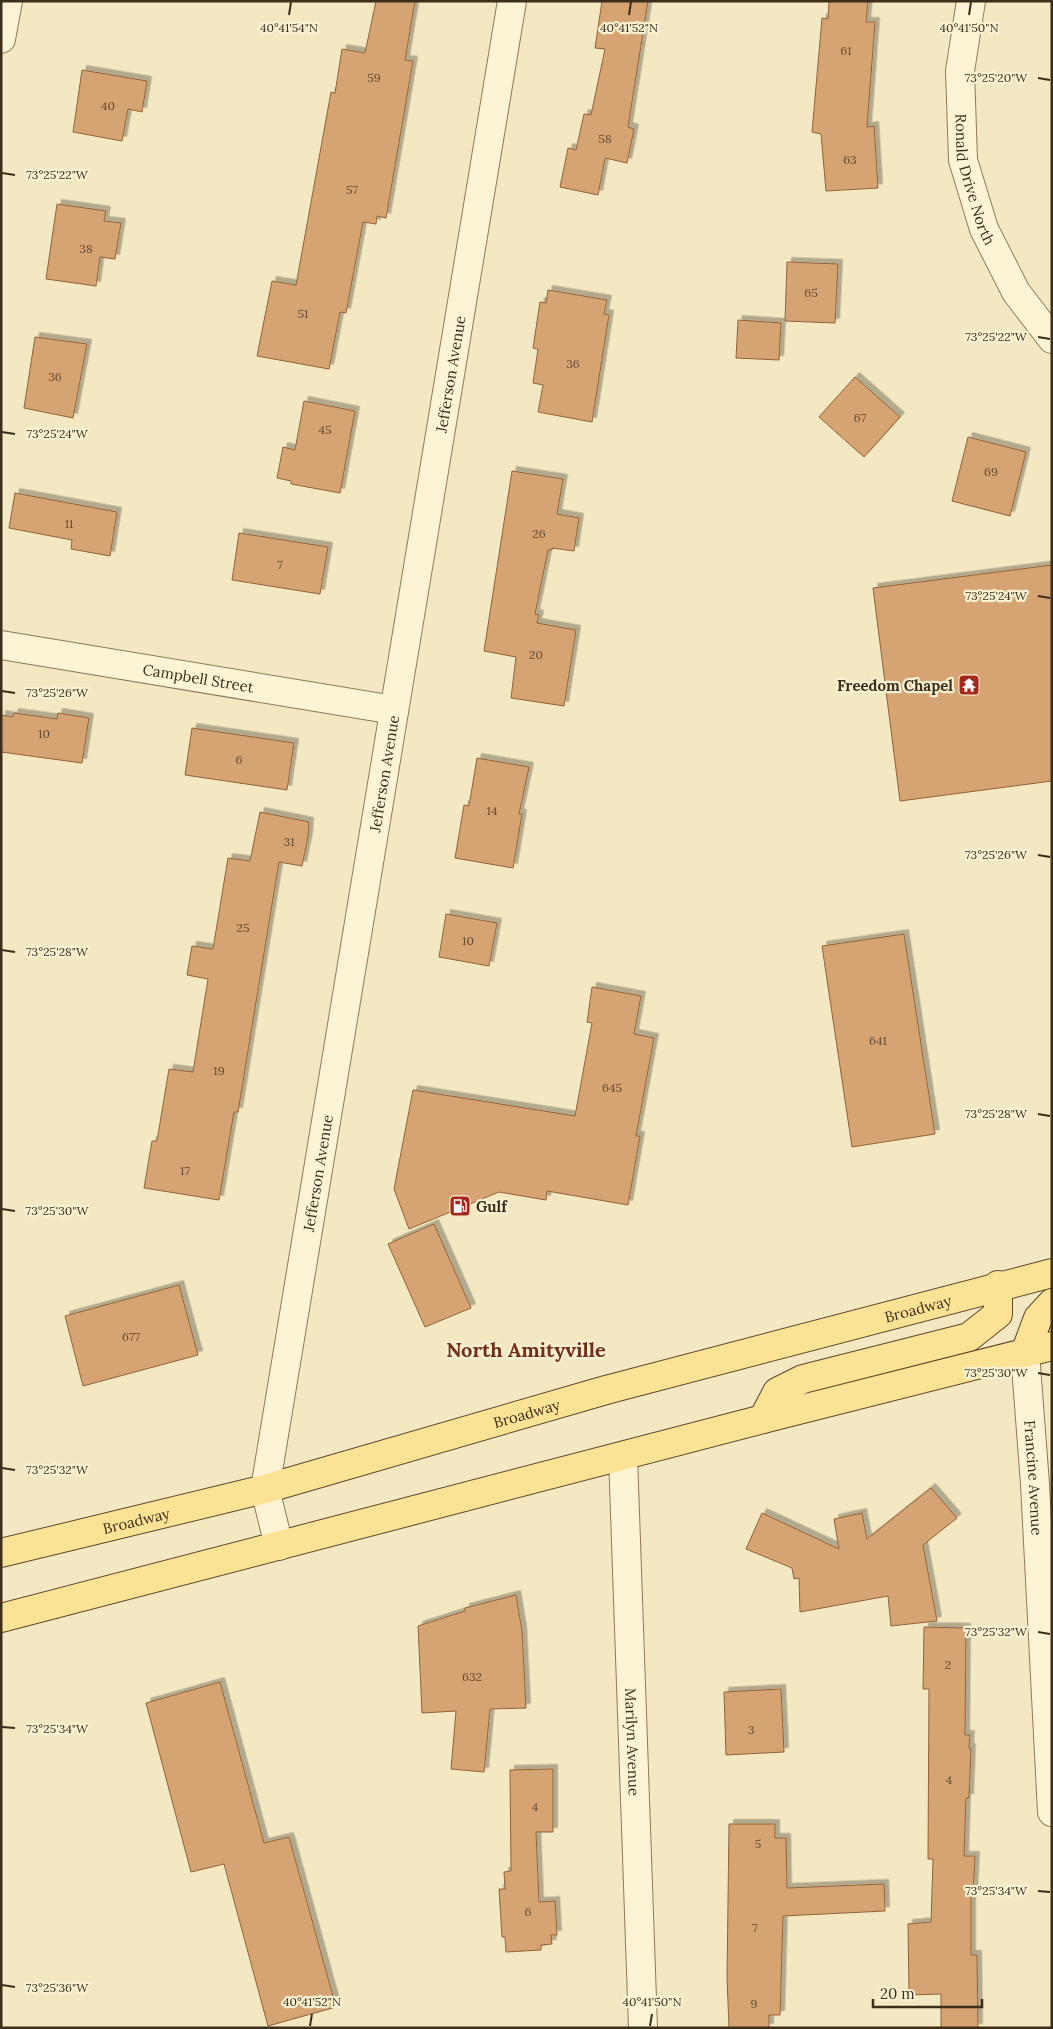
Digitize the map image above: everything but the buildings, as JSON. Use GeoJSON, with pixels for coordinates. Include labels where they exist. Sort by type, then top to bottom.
{"type":"FeatureCollection","features":[{"type":"Feature","properties":{"kind":"main road","name":"Broadway"},"geometry":{"type":"LineString","coordinates":[[1,1553],[266,1489],[606,1390],[998,1285],[1052,1273]]}},
{"type":"Feature","properties":{"kind":"main road"},"geometry":{"type":"LineString","coordinates":[[763,1419],[777,1392],[803,1379],[969,1337],[998,1314],[998,1285]]}},
{"type":"Feature","properties":{"kind":"main road"},"geometry":{"type":"LineString","coordinates":[[1026,1353],[1038,1318],[1052,1303]]}},
{"type":"Feature","properties":{"kind":"main road"},"geometry":{"type":"LineString","coordinates":[[1,1618],[763,1419],[1052,1346]]}},
{"type":"Feature","properties":{"kind":"street"},"geometry":{"type":"LineString","coordinates":[[1,39],[8,1]]}},
{"type":"Feature","properties":{"kind":"street","name":"Jefferson Avenue"},"geometry":{"type":"LineString","coordinates":[[278,1546],[266,1489],[512,1]]}},
{"type":"Feature","properties":{"kind":"street","name":"Ronald Drive North"},"geometry":{"type":"LineString","coordinates":[[971,1],[960,71],[963,160],[988,237],[1016,292],[1052,339]]}},
{"type":"Feature","properties":{"kind":"street","name":"Campbell Street"},"geometry":{"type":"LineString","coordinates":[[1,645],[394,710]]}},
{"type":"Feature","properties":{"kind":"street","name":"Francine Avenue"},"geometry":{"type":"LineString","coordinates":[[1026,1353],[1035,1484],[1052,1812]]}},
{"type":"Feature","properties":{"kind":"street","name":"Marilyn Avenue"},"geometry":{"type":"LineString","coordinates":[[623,1456],[643,2028]]}},
{"type":"Feature","properties":{"kind":"place","name":"Freedom Chapel"},"geometry":{"type":"Point","coordinates":[969,685]}},
{"type":"Feature","properties":{"kind":"place","name":"Gulf"},"geometry":{"type":"Point","coordinates":[460,1206]}},
{"type":"Feature","properties":{"kind":"district","name":"North Amityville"},"geometry":{"type":"Point","coordinates":[526,1349]}}]}
